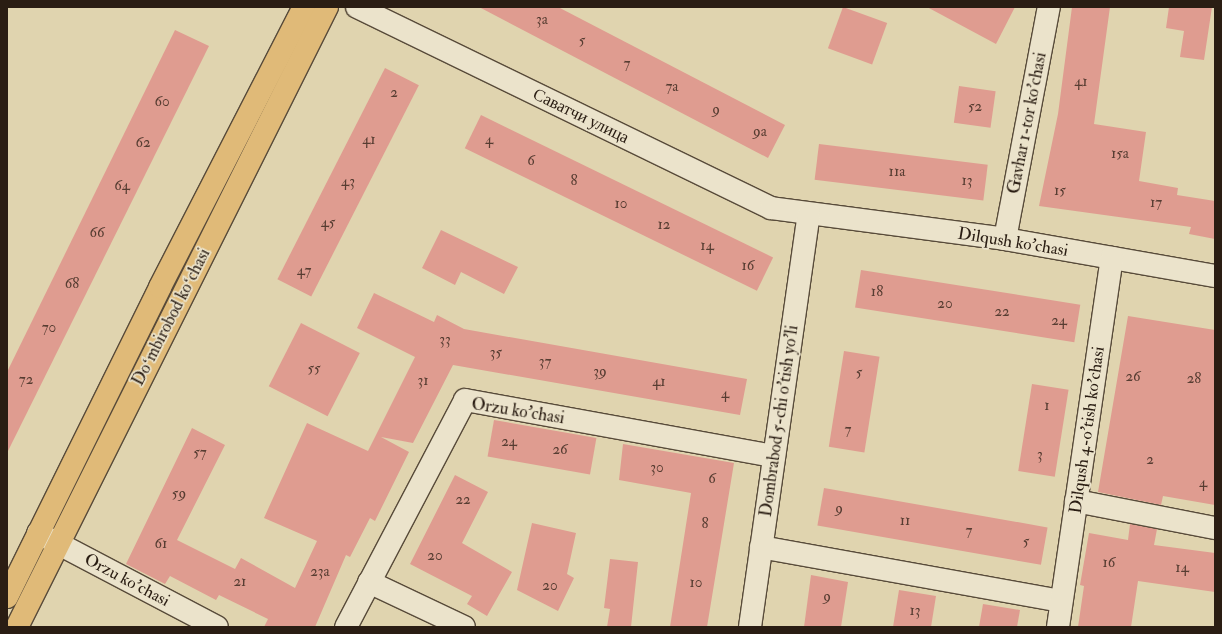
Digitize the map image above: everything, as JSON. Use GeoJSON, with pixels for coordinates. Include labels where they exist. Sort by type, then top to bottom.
{"type":"FeatureCollection","features":[{"type":"Feature","properties":{"kind":"main road","name":"Doʻmbirobod koʻchasi"},"geometry":{"type":"LineString","coordinates":[[7,597],[304,7]]}},
{"type":"Feature","properties":{"kind":"main road","name":"Doʻmbirobod koʻchasi"},"geometry":{"type":"LineString","coordinates":[[17,627],[327,7]]}},
{"type":"Feature","properties":{"kind":"street","name":"Саватчи улица"},"geometry":{"type":"LineString","coordinates":[[357,7],[771,208],[809,214]]}},
{"type":"Feature","properties":{"kind":"street","name":"Gavhar 1-tor ko'chasi"},"geometry":{"type":"LineString","coordinates":[[1005,239],[1049,7]]}},
{"type":"Feature","properties":{"kind":"street","name":"Dilqush ko'chasi"},"geometry":{"type":"LineString","coordinates":[[809,214],[1005,239],[1215,276]]}},
{"type":"Feature","properties":{"kind":"street","name":"Dombrabod 5-chi o'tish yo'li"},"geometry":{"type":"LineString","coordinates":[[750,627],[809,214]]}},
{"type":"Feature","properties":{"kind":"street","name":"Dilqush 4-o'tish ko'chasi"},"geometry":{"type":"LineString","coordinates":[[1058,627],[1112,258]]}},
{"type":"Feature","properties":{"kind":"street","name":"Orzu ko'chasi"},"geometry":{"type":"LineString","coordinates":[[346,627],[465,400],[774,456]]}},
{"type":"Feature","properties":{"kind":"street"},"geometry":{"type":"LineString","coordinates":[[1076,501],[1215,528]]}},
{"type":"Feature","properties":{"kind":"street","name":"Orzu ko'chasi"},"geometry":{"type":"LineString","coordinates":[[38,533],[217,627]]}},
{"type":"Feature","properties":{"kind":"street"},"geometry":{"type":"LineString","coordinates":[[761,546],[1062,601]]}},
{"type":"Feature","properties":{"kind":"street"},"geometry":{"type":"LineString","coordinates":[[370,582],[464,627]]}},
{"type":"Feature","properties":{"kind":"building"},"geometry":{"type":"Polygon","coordinates":[[[479,7],[558,7],[785,125],[768,158],[479,7]]]}},
{"type":"Feature","properties":{"kind":"building"},"geometry":{"type":"Polygon","coordinates":[[[843,7],[887,23],[872,64],[828,48],[843,7]]]}},
{"type":"Feature","properties":{"kind":"building"},"geometry":{"type":"Polygon","coordinates":[[[927,7],[1015,7],[996,44],[927,7]]]}},
{"type":"Feature","properties":{"kind":"building"},"geometry":{"type":"Polygon","coordinates":[[[1072,7],[1110,7],[1094,124],[1146,132],[1139,181],[1178,188],[1177,195],[1215,201],[1215,239],[1189,234],[1191,227],[1039,206],[1058,114],[1072,7]]]}},
{"type":"Feature","properties":{"kind":"building"},"geometry":{"type":"Polygon","coordinates":[[[1169,7],[1212,7],[1204,60],[1180,57],[1184,31],[1166,28],[1169,7]]]}},
{"type":"Feature","properties":{"kind":"building"},"geometry":{"type":"Polygon","coordinates":[[[175,30],[209,46],[7,453],[7,372],[175,30]]]}},
{"type":"Feature","properties":{"kind":"building"},"geometry":{"type":"Polygon","coordinates":[[[385,68],[419,85],[311,296],[277,279],[385,68]]]}},
{"type":"Feature","properties":{"kind":"building"},"geometry":{"type":"Polygon","coordinates":[[[959,86],[996,91],[990,128],[954,123],[959,86]]]}},
{"type":"Feature","properties":{"kind":"building"},"geometry":{"type":"Polygon","coordinates":[[[481,115],[773,257],[757,291],[465,148],[481,115]]]}},
{"type":"Feature","properties":{"kind":"building"},"geometry":{"type":"Polygon","coordinates":[[[819,144],[988,165],[983,200],[815,180],[819,144]]]}},
{"type":"Feature","properties":{"kind":"building"},"geometry":{"type":"Polygon","coordinates":[[[441,230],[518,267],[504,294],[461,272],[455,285],[422,268],[441,230]]]}},
{"type":"Feature","properties":{"kind":"building"},"geometry":{"type":"Polygon","coordinates":[[[861,270],[1080,305],[1074,342],[855,308],[861,270]]]}},
{"type":"Feature","properties":{"kind":"building"},"geometry":{"type":"Polygon","coordinates":[[[374,293],[434,322],[437,315],[464,329],[747,379],[740,415],[453,365],[413,443],[381,437],[409,452],[375,521],[370,518],[350,557],[346,555],[315,627],[264,627],[268,619],[219,595],[216,600],[170,576],[165,584],[126,564],[192,428],[225,445],[177,540],[235,569],[241,558],[295,588],[317,541],[264,518],[307,423],[368,451],[415,357],[357,328],[374,293]]]}},
{"type":"Feature","properties":{"kind":"building"},"geometry":{"type":"Polygon","coordinates":[[[1128,316],[1215,330],[1215,505],[1163,496],[1161,505],[1098,492],[1128,316]]]}},
{"type":"Feature","properties":{"kind":"building"},"geometry":{"type":"Polygon","coordinates":[[[301,323],[360,353],[328,416],[269,386],[301,323]]]}},
{"type":"Feature","properties":{"kind":"building"},"geometry":{"type":"Polygon","coordinates":[[[844,351],[880,357],[864,452],[829,447],[844,351]]]}},
{"type":"Feature","properties":{"kind":"building"},"geometry":{"type":"Polygon","coordinates":[[[1032,384],[1069,390],[1055,477],[1018,471],[1032,384]]]}},
{"type":"Feature","properties":{"kind":"building"},"geometry":{"type":"Polygon","coordinates":[[[494,420],[596,438],[590,474],[488,456],[494,420]]]}},
{"type":"Feature","properties":{"kind":"building"},"geometry":{"type":"Polygon","coordinates":[[[623,444],[734,463],[707,627],[670,627],[691,493],[619,480],[623,444]]]}},
{"type":"Feature","properties":{"kind":"building"},"geometry":{"type":"Polygon","coordinates":[[[455,475],[488,492],[462,543],[512,572],[487,616],[467,604],[472,596],[410,564],[455,475]]]}},
{"type":"Feature","properties":{"kind":"building"},"geometry":{"type":"Polygon","coordinates":[[[824,488],[1048,527],[1041,565],[817,525],[824,488]]]}},
{"type":"Feature","properties":{"kind":"building"},"geometry":{"type":"Polygon","coordinates":[[[532,523],[576,533],[567,574],[574,578],[558,611],[517,590],[532,523]]]}},
{"type":"Feature","properties":{"kind":"building"},"geometry":{"type":"Polygon","coordinates":[[[1130,524],[1157,529],[1154,545],[1215,553],[1215,592],[1138,581],[1131,627],[1078,627],[1084,586],[1080,585],[1089,533],[1128,540],[1130,524]]]}},
{"type":"Feature","properties":{"kind":"building"},"geometry":{"type":"Polygon","coordinates":[[[610,559],[638,562],[631,627],[607,627],[610,609],[604,608],[610,559]]]}},
{"type":"Feature","properties":{"kind":"building"},"geometry":{"type":"Polygon","coordinates":[[[811,575],[848,582],[841,627],[804,627],[811,575]]]}},
{"type":"Feature","properties":{"kind":"building"},"geometry":{"type":"Polygon","coordinates":[[[899,590],[936,596],[931,627],[893,627],[899,590]]]}},
{"type":"Feature","properties":{"kind":"building"},"geometry":{"type":"Polygon","coordinates":[[[983,604],[1020,610],[1017,627],[979,627],[983,604]]]}}]}
